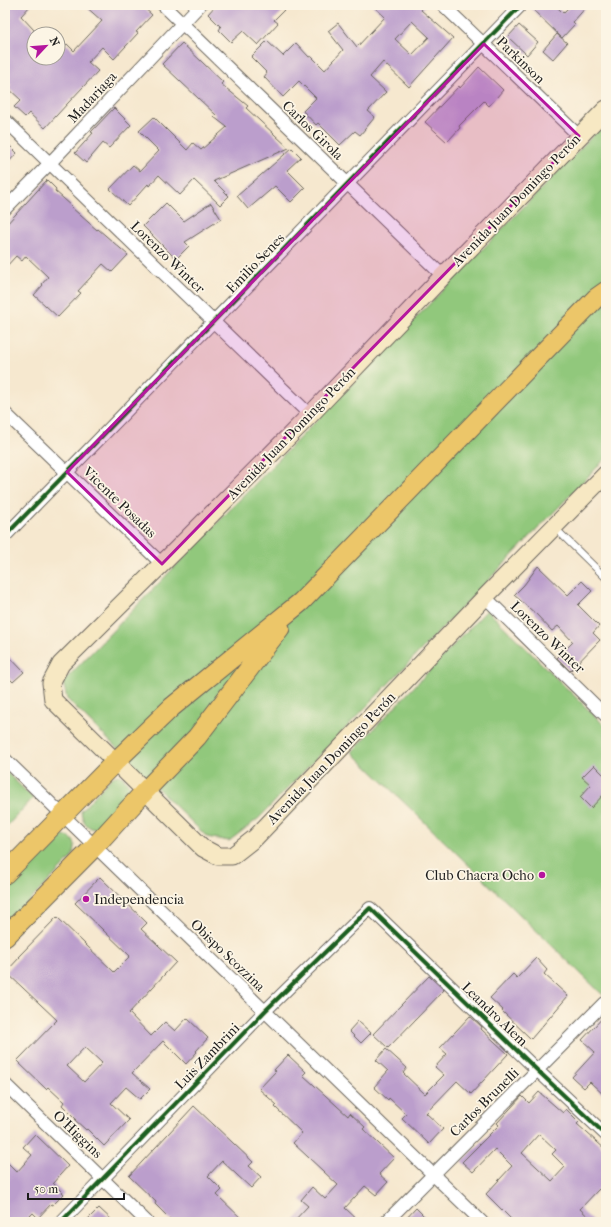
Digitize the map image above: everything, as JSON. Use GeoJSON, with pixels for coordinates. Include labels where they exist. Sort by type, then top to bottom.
{"type":"FeatureCollection","features":[{"type":"Feature","properties":{"kind":"main road","name":"Avenida Juan Domingo Perón"},"geometry":{"type":"LineString","coordinates":[[606,109],[310,415],[61,664],[51,683],[53,700],[203,848],[218,856],[232,856],[260,832],[485,597],[606,474]]}},
{"type":"Feature","properties":{"kind":"main road"},"geometry":{"type":"LineString","coordinates":[[5,937],[95,846],[197,737],[301,602],[603,291]]}},
{"type":"Feature","properties":{"kind":"main road"},"geometry":{"type":"LineString","coordinates":[[5,874],[115,762],[172,707],[301,602]]}},
{"type":"Feature","properties":{"kind":"street","name":"Carlos Girola"},"geometry":{"type":"LineString","coordinates":[[163,5],[443,276]]}},
{"type":"Feature","properties":{"kind":"street","name":"Madariaga"},"geometry":{"type":"LineString","coordinates":[[5,209],[200,5]]}},
{"type":"Feature","properties":{"kind":"street","name":"Parkinson"},"geometry":{"type":"LineString","coordinates":[[443,5],[579,136]]}},
{"type":"Feature","properties":{"kind":"street","name":"Emilio Senes"},"geometry":{"type":"LineString","coordinates":[[5,536],[522,5]]}},
{"type":"Feature","properties":{"kind":"street","name":"Lorenzo Winter"},"geometry":{"type":"LineString","coordinates":[[5,120],[310,415]]}},
{"type":"Feature","properties":{"kind":"street","name":"Vicente Posadas"},"geometry":{"type":"LineString","coordinates":[[5,413],[162,564]]}},
{"type":"Feature","properties":{"kind":"street","name":"Lorenzo Winter"},"geometry":{"type":"LineString","coordinates":[[485,597],[606,716]]}},
{"type":"Feature","properties":{"kind":"street","name":"Obispo Scozzina"},"geometry":{"type":"LineString","coordinates":[[5,759],[482,1222]]}},
{"type":"Feature","properties":{"kind":"street","name":"Luis Zambrini"},"geometry":{"type":"LineString","coordinates":[[61,1222],[265,1011],[370,908]]}},
{"type":"Feature","properties":{"kind":"street","name":"Leandro Alem"},"geometry":{"type":"LineString","coordinates":[[370,908],[606,1135]]}},
{"type":"Feature","properties":{"kind":"street","name":"Carlos Brunelli"},"geometry":{"type":"LineString","coordinates":[[386,1222],[604,1003]]}},
{"type":"Feature","properties":{"kind":"street","name":"O'Higgins"},"geometry":{"type":"LineString","coordinates":[[5,1084],[147,1222]]}},
{"type":"Feature","properties":{"kind":"lane"},"geometry":{"type":"LineString","coordinates":[[554,527],[606,578]]}},
{"type":"Feature","properties":{"kind":"highlighted area"},"geometry":{"type":"Polygon","coordinates":[[[484,44],[579,136],[162,564],[67,472],[484,44]]]}},
{"type":"Feature","properties":{"kind":"green space"},"geometry":{"type":"Polygon","coordinates":[[[606,122],[606,458],[259,818],[229,841],[207,837],[67,699],[63,682],[606,122]]]}},
{"type":"Feature","properties":{"kind":"green space","name":"Club Chacra Ocho"},"geometry":{"type":"Polygon","coordinates":[[[487,610],[606,727],[606,998],[352,752],[487,610]]]}},
{"type":"Feature","properties":{"kind":"green space"},"geometry":{"type":"Polygon","coordinates":[[[5,771],[33,798],[5,828],[5,771]]]}},
{"type":"Feature","properties":{"kind":"green space"},"geometry":{"type":"Polygon","coordinates":[[[117,775],[122,776],[134,791],[102,826],[94,829],[90,828],[85,823],[81,811],[111,778],[117,775]]]}},
{"type":"Feature","properties":{"kind":"green space"},"geometry":{"type":"Polygon","coordinates":[[[63,835],[71,838],[73,841],[75,850],[71,858],[5,926],[5,889],[56,836],[63,835]]]}},
{"type":"Feature","properties":{"kind":"building"},"geometry":{"type":"Polygon","coordinates":[[[5,5],[31,5],[21,16],[30,26],[26,26],[26,66],[66,66],[66,45],[67,44],[74,51],[102,21],[84,5],[141,5],[152,15],[114,59],[102,47],[88,62],[98,71],[45,128],[29,113],[25,117],[14,107],[21,100],[8,88],[11,85],[5,80],[5,5]]]}},
{"type":"Feature","properties":{"kind":"building"},"geometry":{"type":"Polygon","coordinates":[[[216,5],[289,5],[274,20],[278,23],[258,45],[243,31],[231,42],[219,30],[221,27],[208,14],[216,5]]]}},
{"type":"Feature","properties":{"kind":"building"},"geometry":{"type":"Polygon","coordinates":[[[372,5],[426,5],[421,10],[453,38],[409,87],[383,62],[370,77],[386,92],[368,111],[375,117],[360,135],[355,131],[340,145],[318,123],[316,125],[303,111],[316,98],[299,81],[283,97],[264,77],[267,73],[251,57],[267,41],[283,56],[296,43],[309,57],[311,56],[325,70],[343,50],[328,31],[338,23],[357,47],[385,17],[372,5]],[[412,21],[395,39],[412,55],[429,37],[412,21]]]}},
{"type":"Feature","properties":{"kind":"building"},"geometry":{"type":"Polygon","coordinates":[[[528,5],[555,5],[563,13],[571,5],[588,5],[573,22],[575,24],[562,38],[528,5]]]}},
{"type":"Feature","properties":{"kind":"building"},"geometry":{"type":"Polygon","coordinates":[[[519,25],[538,42],[527,55],[508,37],[519,25]]]}},
{"type":"Feature","properties":{"kind":"building"},"geometry":{"type":"Polygon","coordinates":[[[557,34],[567,43],[553,59],[543,50],[557,34]]]}},
{"type":"Feature","properties":{"kind":"building"},"geometry":{"type":"Polygon","coordinates":[[[182,43],[223,82],[221,84],[248,106],[246,108],[289,148],[214,181],[229,196],[220,205],[194,180],[180,195],[159,175],[149,186],[148,184],[128,206],[110,189],[133,165],[140,171],[159,151],[139,131],[154,117],[187,150],[193,143],[201,150],[227,127],[214,117],[216,115],[162,64],[182,43]]]}},
{"type":"Feature","properties":{"kind":"building"},"geometry":{"type":"Polygon","coordinates":[[[479,67],[503,90],[489,106],[484,101],[459,126],[460,128],[447,142],[425,122],[479,67]]]}},
{"type":"Feature","properties":{"kind":"building"},"geometry":{"type":"Polygon","coordinates":[[[114,108],[131,125],[109,148],[103,143],[86,163],[75,153],[93,133],[91,132],[114,108]]]}},
{"type":"Feature","properties":{"kind":"building"},"geometry":{"type":"Polygon","coordinates":[[[5,141],[17,153],[5,166],[5,141]]]}},
{"type":"Feature","properties":{"kind":"building"},"geometry":{"type":"Polygon","coordinates":[[[292,148],[301,157],[287,170],[305,188],[291,202],[275,186],[248,209],[237,196],[292,148]]]}},
{"type":"Feature","properties":{"kind":"building"},"geometry":{"type":"Polygon","coordinates":[[[47,180],[56,189],[55,191],[72,206],[71,207],[128,255],[112,272],[103,264],[78,291],[81,293],[58,317],[34,295],[48,277],[26,256],[22,261],[16,256],[5,268],[5,226],[47,180]]]}},
{"type":"Feature","properties":{"kind":"building"},"geometry":{"type":"Polygon","coordinates":[[[166,203],[184,221],[211,203],[221,219],[185,242],[189,246],[176,259],[143,226],[166,203]]]}},
{"type":"Feature","properties":{"kind":"building"},"geometry":{"type":"Polygon","coordinates":[[[538,566],[568,595],[582,581],[592,591],[578,605],[599,626],[593,633],[600,640],[570,671],[557,658],[573,642],[558,626],[552,631],[536,614],[514,595],[524,585],[538,566]]]}},
{"type":"Feature","properties":{"kind":"building"},"geometry":{"type":"Polygon","coordinates":[[[5,652],[24,672],[13,682],[5,674],[5,652]]]}},
{"type":"Feature","properties":{"kind":"building"},"geometry":{"type":"Polygon","coordinates":[[[594,765],[606,777],[606,792],[591,808],[580,797],[591,785],[582,777],[594,765]]]}},
{"type":"Feature","properties":{"kind":"building"},"geometry":{"type":"Polygon","coordinates":[[[100,877],[147,923],[141,929],[176,962],[129,1013],[151,1036],[165,1022],[175,1031],[187,1018],[208,1038],[186,1064],[163,1041],[132,1073],[150,1089],[140,1099],[126,1087],[111,1103],[129,1120],[104,1146],[87,1129],[86,1130],[75,1120],[76,1119],[62,1105],[64,1102],[48,1087],[46,1089],[17,1061],[57,1020],[6,972],[20,957],[19,956],[57,917],[114,972],[130,956],[75,903],[100,877]],[[85,1047],[67,1066],[84,1082],[102,1063],[85,1047]]]}},
{"type":"Feature","properties":{"kind":"building"},"geometry":{"type":"Polygon","coordinates":[[[536,958],[547,970],[544,974],[568,996],[531,1039],[490,998],[513,974],[517,978],[536,958]]]}},
{"type":"Feature","properties":{"kind":"building"},"geometry":{"type":"Polygon","coordinates":[[[429,976],[444,990],[388,1048],[373,1034],[429,976]]]}},
{"type":"Feature","properties":{"kind":"building"},"geometry":{"type":"Polygon","coordinates":[[[606,1014],[606,1097],[590,1082],[584,1088],[572,1077],[595,1052],[582,1040],[606,1014]]]}},
{"type":"Feature","properties":{"kind":"building"},"geometry":{"type":"Polygon","coordinates":[[[470,1016],[482,1027],[481,1029],[508,1054],[471,1094],[457,1081],[426,1113],[443,1129],[429,1144],[402,1118],[406,1114],[389,1098],[388,1100],[374,1087],[388,1071],[376,1060],[386,1049],[407,1068],[403,1073],[425,1094],[444,1075],[435,1067],[447,1054],[440,1048],[470,1016]]]}},
{"type":"Feature","properties":{"kind":"building"},"geometry":{"type":"Polygon","coordinates":[[[358,1021],[371,1033],[361,1043],[349,1031],[358,1021]]]}},
{"type":"Feature","properties":{"kind":"building"},"geometry":{"type":"Polygon","coordinates":[[[288,1055],[306,1072],[303,1075],[348,1116],[350,1113],[365,1127],[363,1129],[394,1158],[379,1174],[388,1182],[376,1195],[365,1186],[345,1208],[360,1222],[293,1222],[308,1206],[301,1200],[312,1187],[325,1199],[338,1185],[293,1143],[302,1133],[275,1107],[277,1105],[259,1089],[276,1071],[274,1070],[288,1055]]]}},
{"type":"Feature","properties":{"kind":"building"},"geometry":{"type":"Polygon","coordinates":[[[539,1092],[563,1113],[566,1109],[579,1122],[577,1124],[606,1150],[606,1196],[599,1189],[580,1209],[594,1222],[514,1222],[486,1194],[512,1166],[495,1149],[473,1172],[462,1162],[499,1125],[497,1123],[522,1096],[529,1103],[539,1092]],[[539,1134],[522,1153],[552,1181],[565,1167],[552,1154],[556,1150],[539,1134]]]}},
{"type":"Feature","properties":{"kind":"building"},"geometry":{"type":"Polygon","coordinates":[[[194,1106],[253,1162],[249,1166],[261,1177],[251,1188],[222,1161],[208,1176],[222,1190],[217,1195],[245,1222],[173,1222],[155,1204],[156,1202],[129,1176],[194,1106]]]}},
{"type":"Feature","properties":{"kind":"building"},"geometry":{"type":"Polygon","coordinates":[[[35,1134],[68,1166],[53,1183],[64,1194],[53,1205],[51,1204],[38,1218],[33,1213],[24,1222],[5,1222],[5,1160],[17,1172],[32,1155],[23,1147],[35,1134]]]}},
{"type":"Feature","properties":{"kind":"building"},"geometry":{"type":"Polygon","coordinates":[[[99,1208],[114,1222],[85,1222],[99,1208]]]}},
{"type":"Feature","properties":{"kind":"building"},"geometry":{"type":"Polygon","coordinates":[[[416,1208],[430,1222],[403,1222],[416,1208]]]}},
{"type":"Feature","properties":{"kind":"cycle path"},"geometry":{"type":"LineString","coordinates":[[5,536],[521,5]]}},
{"type":"Feature","properties":{"kind":"cycle path"},"geometry":{"type":"LineString","coordinates":[[61,1222],[265,1011],[370,908],[606,1135]]}},
{"type":"Feature","properties":{"kind":"place","name":"Club Chacra Ocho"},"geometry":{"type":"Point","coordinates":[542,875]}},
{"type":"Feature","properties":{"kind":"place","name":"Independencia"},"geometry":{"type":"Point","coordinates":[86,899]}}]}
